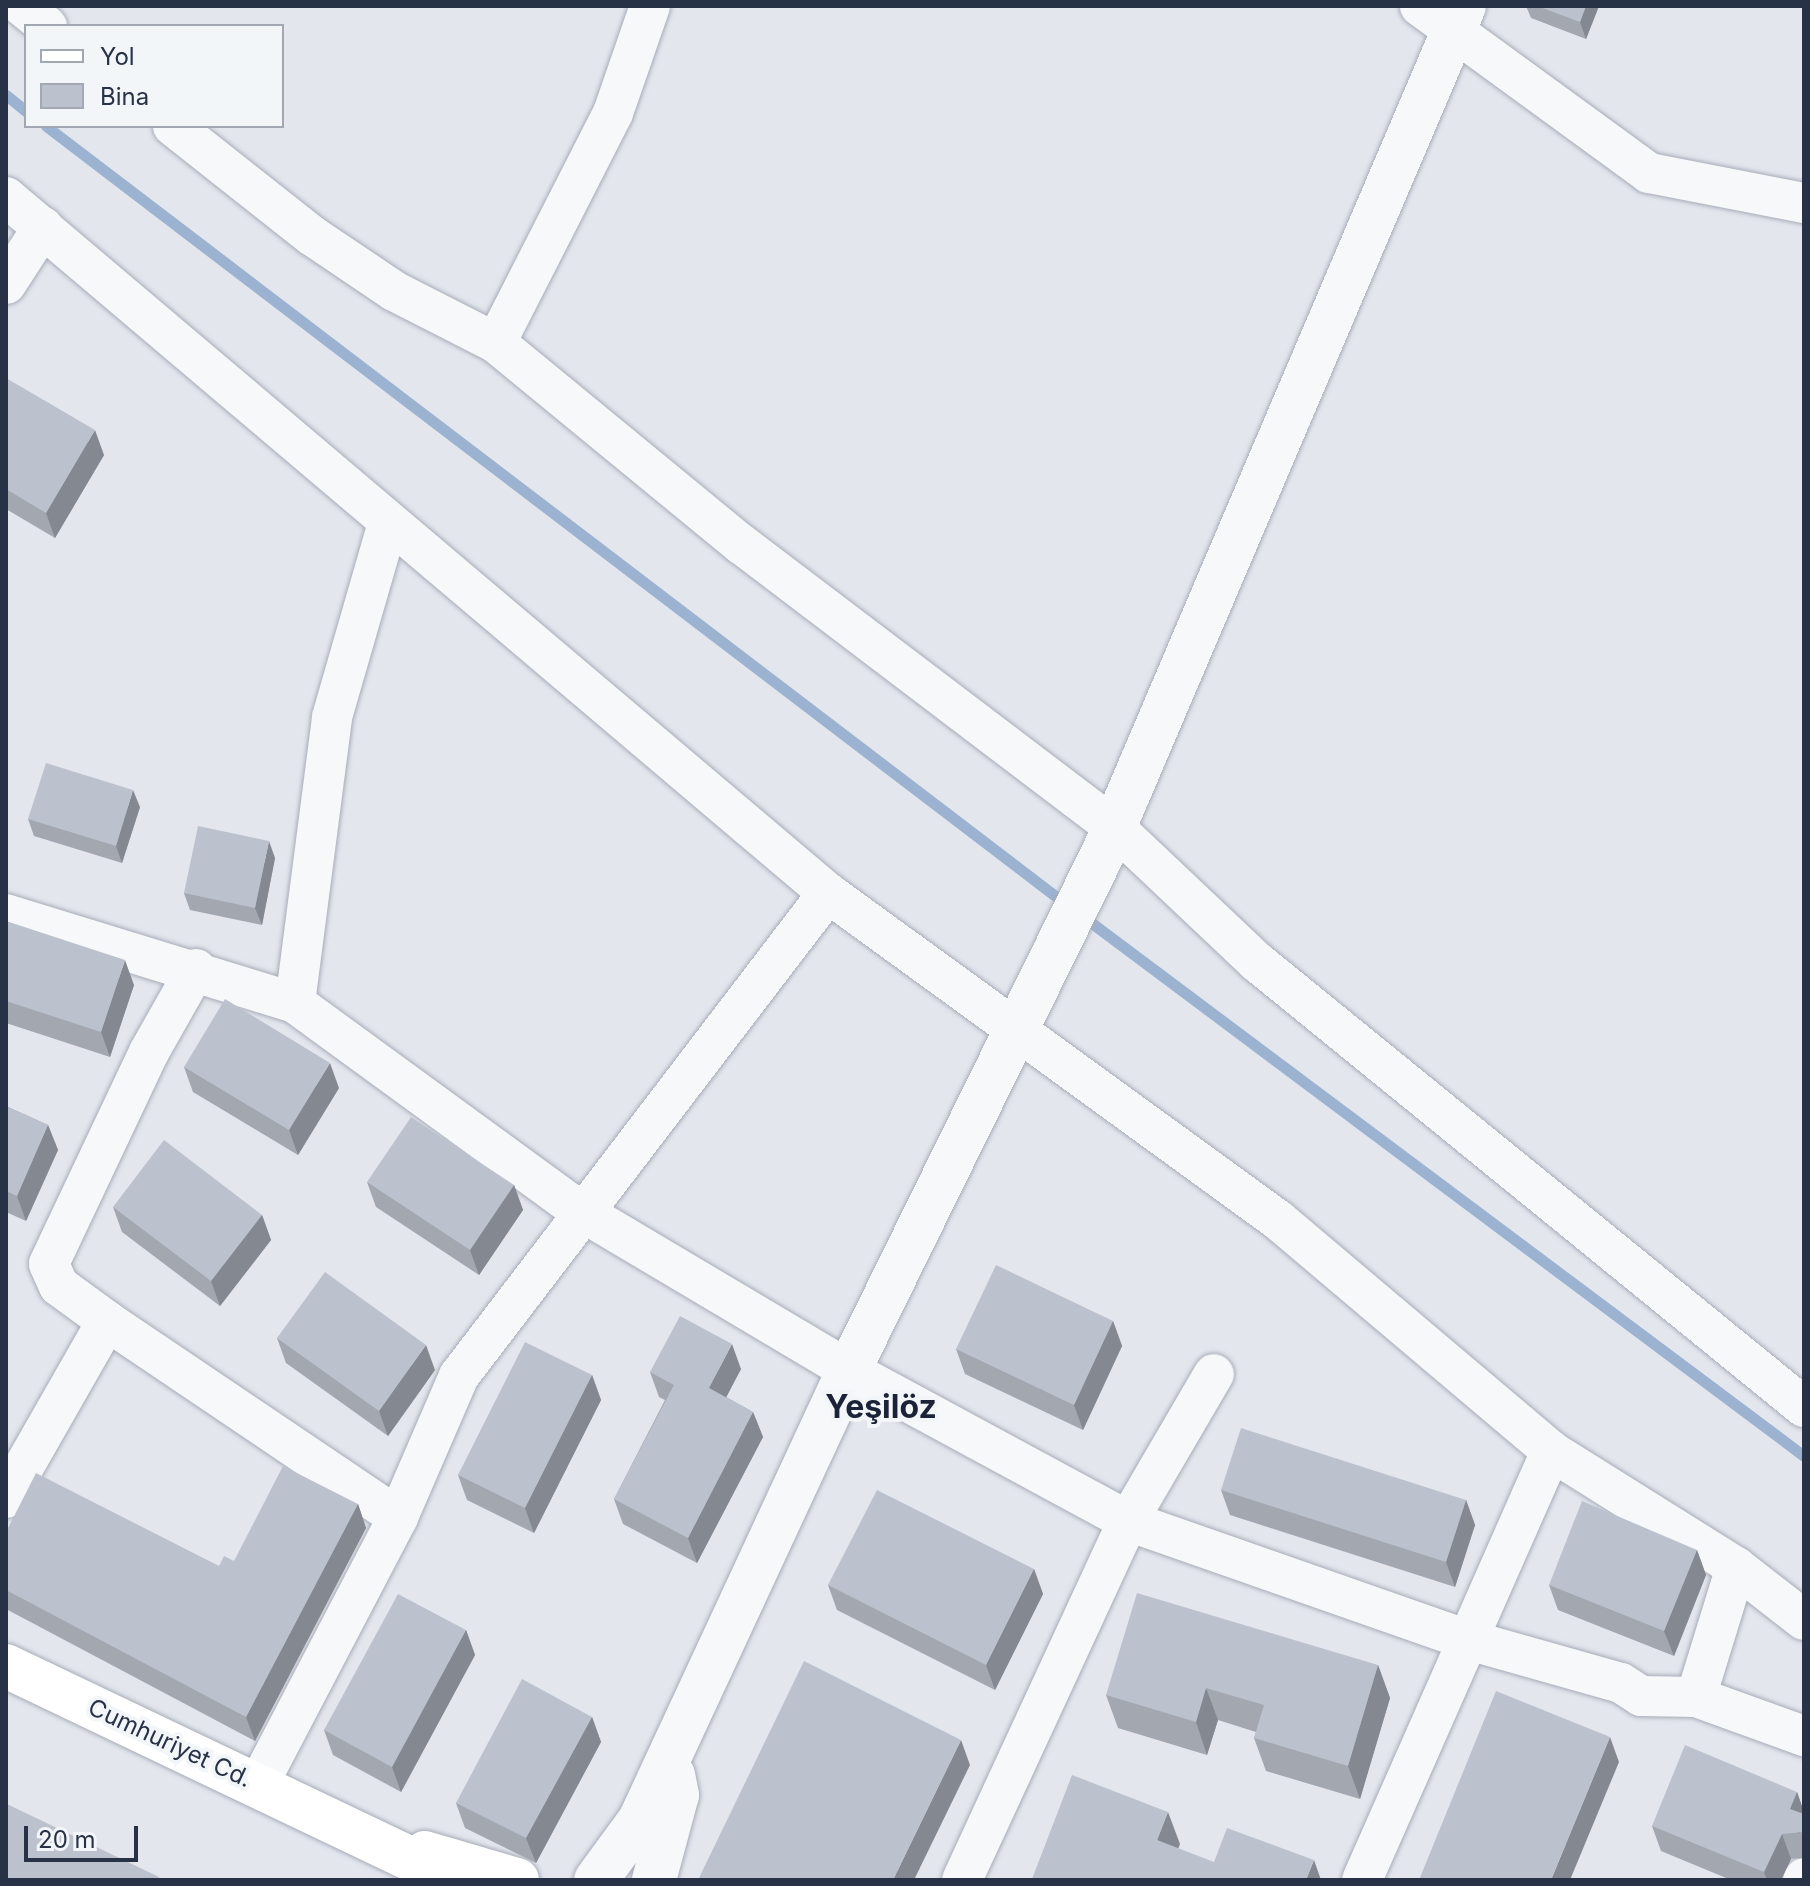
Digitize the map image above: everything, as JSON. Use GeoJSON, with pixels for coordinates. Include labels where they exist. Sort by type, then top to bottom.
{"type":"FeatureCollection","features":[{"type":"Feature","properties":{"kind":"main road","name":"Cumhuriyet Cd."},"geometry":{"type":"LineString","coordinates":[[6,1666],[375,1844]]}},
{"type":"Feature","properties":{"kind":"main road"},"geometry":{"type":"LineString","coordinates":[[375,1844],[455,1880]]}},
{"type":"Feature","properties":{"kind":"main road"},"geometry":{"type":"LineString","coordinates":[[375,1844],[465,1861],[517,1880]]}},
{"type":"Feature","properties":{"kind":"street"},"geometry":{"type":"LineString","coordinates":[[22,6],[44,24]]}},
{"type":"Feature","properties":{"kind":"street"},"geometry":{"type":"LineString","coordinates":[[496,343],[613,113],[650,6]]}},
{"type":"Feature","properties":{"kind":"street"},"geometry":{"type":"LineString","coordinates":[[596,1880],[640,1820],[849,1370],[1014,1033],[1038,977],[1109,838],[1446,14],[1649,173],[1804,203]]}},
{"type":"Feature","properties":{"kind":"street"},"geometry":{"type":"LineString","coordinates":[[176,128],[311,235],[394,291],[496,343],[741,544],[1109,838],[1804,1407]]}},
{"type":"Feature","properties":{"kind":"street"},"geometry":{"type":"LineString","coordinates":[[6,197],[387,526],[828,893],[1014,1033],[1278,1220],[1551,1451],[1736,1567],[1804,1620]]}},
{"type":"Feature","properties":{"kind":"street"},"geometry":{"type":"LineString","coordinates":[[6,284],[43,227]]}},
{"type":"Feature","properties":{"kind":"street"},"geometry":{"type":"LineString","coordinates":[[295,1003],[332,717],[387,526]]}},
{"type":"Feature","properties":{"kind":"street"},"geometry":{"type":"LineString","coordinates":[[258,1785],[398,1517],[459,1376],[579,1210],[828,893]]}},
{"type":"Feature","properties":{"kind":"street"},"geometry":{"type":"LineString","coordinates":[[6,914],[196,969],[295,1003],[579,1210],[849,1370],[1128,1521],[1465,1639],[1621,1683],[1641,1696],[1696,1697],[1804,1736]]}},
{"type":"Feature","properties":{"kind":"street"},"geometry":{"type":"LineString","coordinates":[[196,969],[142,1065],[49,1264],[59,1286],[107,1321],[398,1517]]}},
{"type":"Feature","properties":{"kind":"street"},"geometry":{"type":"LineString","coordinates":[[6,1498],[107,1321]]}},
{"type":"Feature","properties":{"kind":"street"},"geometry":{"type":"LineString","coordinates":[[962,1880],[1128,1521],[1214,1374]]}},
{"type":"Feature","properties":{"kind":"street"},"geometry":{"type":"LineString","coordinates":[[1362,1880],[1465,1639],[1551,1451]]}},
{"type":"Feature","properties":{"kind":"street"},"geometry":{"type":"LineString","coordinates":[[1696,1697],[1736,1567]]}},
{"type":"Feature","properties":{"kind":"street"},"geometry":{"type":"LineString","coordinates":[[654,1880],[677,1795],[670,1757]]}},
{"type":"Feature","properties":{"kind":"building"},"geometry":{"type":"Polygon","coordinates":[[[1537,6],[1586,6],[1580,22],[1537,6]]]}},
{"type":"Feature","properties":{"kind":"building"},"geometry":{"type":"Polygon","coordinates":[[[6,378],[95,430],[46,513],[6,489],[6,378]]]}},
{"type":"Feature","properties":{"kind":"building"},"geometry":{"type":"Polygon","coordinates":[[[46,763],[133,790],[116,846],[28,819],[46,763]]]}},
{"type":"Feature","properties":{"kind":"building"},"geometry":{"type":"Polygon","coordinates":[[[198,826],[269,841],[255,908],[184,893],[198,826]]]}},
{"type":"Feature","properties":{"kind":"building"},"geometry":{"type":"Polygon","coordinates":[[[6,921],[125,960],[101,1032],[6,1001],[6,921]]]}},
{"type":"Feature","properties":{"kind":"building"},"geometry":{"type":"Polygon","coordinates":[[[225,999],[330,1063],[289,1130],[184,1067],[225,999]]]}},
{"type":"Feature","properties":{"kind":"building"},"geometry":{"type":"Polygon","coordinates":[[[6,1106],[48,1125],[17,1196],[6,1191],[6,1106]]]}},
{"type":"Feature","properties":{"kind":"building"},"geometry":{"type":"Polygon","coordinates":[[[411,1117],[514,1185],[470,1250],[367,1182],[411,1117]]]}},
{"type":"Feature","properties":{"kind":"building"},"geometry":{"type":"Polygon","coordinates":[[[164,1140],[262,1215],[211,1281],[113,1207],[164,1140]]]}},
{"type":"Feature","properties":{"kind":"building"},"geometry":{"type":"Polygon","coordinates":[[[996,1265],[1113,1321],[1074,1405],[956,1349],[996,1265]]]}},
{"type":"Feature","properties":{"kind":"building"},"geometry":{"type":"Polygon","coordinates":[[[325,1272],[426,1345],[379,1411],[277,1338],[325,1272]]]}},
{"type":"Feature","properties":{"kind":"building"},"geometry":{"type":"Polygon","coordinates":[[[680,1316],[732,1344],[709,1388],[753,1412],[688,1538],[614,1499],[674,1385],[650,1372],[680,1316]]]}},
{"type":"Feature","properties":{"kind":"building"},"geometry":{"type":"Polygon","coordinates":[[[525,1342],[592,1375],[525,1508],[458,1475],[525,1342]]]}},
{"type":"Feature","properties":{"kind":"building"},"geometry":{"type":"Polygon","coordinates":[[[1241,1428],[1466,1500],[1446,1562],[1221,1490],[1241,1428]]]}},
{"type":"Feature","properties":{"kind":"building"},"geometry":{"type":"Polygon","coordinates":[[[283,1466],[358,1504],[246,1717],[6,1590],[6,1532],[36,1473],[219,1566],[224,1556],[234,1561],[283,1466]]]}},
{"type":"Feature","properties":{"kind":"building"},"geometry":{"type":"Polygon","coordinates":[[[877,1490],[1034,1569],[986,1665],[828,1585],[877,1490]]]}},
{"type":"Feature","properties":{"kind":"building"},"geometry":{"type":"Polygon","coordinates":[[[1582,1501],[1697,1550],[1664,1631],[1549,1585],[1582,1501]]]}},
{"type":"Feature","properties":{"kind":"building"},"geometry":{"type":"Polygon","coordinates":[[[1137,1593],[1378,1665],[1348,1766],[1254,1738],[1264,1705],[1206,1688],[1196,1722],[1106,1695],[1137,1593]]]}},
{"type":"Feature","properties":{"kind":"building"},"geometry":{"type":"Polygon","coordinates":[[[398,1594],[466,1630],[392,1767],[324,1730],[398,1594]]]}},
{"type":"Feature","properties":{"kind":"building"},"geometry":{"type":"Polygon","coordinates":[[[804,1661],[961,1740],[893,1880],[698,1880],[804,1661]]]}},
{"type":"Feature","properties":{"kind":"building"},"geometry":{"type":"Polygon","coordinates":[[[522,1679],[592,1717],[526,1838],[456,1803],[522,1679]]]}},
{"type":"Feature","properties":{"kind":"building"},"geometry":{"type":"Polygon","coordinates":[[[1496,1691],[1610,1737],[1551,1880],[1419,1880],[1496,1691]]]}},
{"type":"Feature","properties":{"kind":"building"},"geometry":{"type":"Polygon","coordinates":[[[1685,1745],[1797,1792],[1790,1809],[1804,1814],[1804,1832],[1782,1834],[1764,1872],[1652,1826],[1685,1745]]]}},
{"type":"Feature","properties":{"kind":"building"},"geometry":{"type":"Polygon","coordinates":[[[1072,1775],[1168,1812],[1157,1840],[1214,1862],[1227,1828],[1314,1860],[1306,1880],[1032,1879],[1072,1775]]]}},
{"type":"Feature","properties":{"kind":"building"},"geometry":{"type":"Polygon","coordinates":[[[7,1804],[159,1877],[158,1880],[6,1880],[7,1804]]]}},
{"type":"Feature","properties":{"kind":"waterway"},"geometry":{"type":"LineString","coordinates":[[6,95],[24,109]]}},
{"type":"Feature","properties":{"kind":"waterway"},"geometry":{"type":"LineString","coordinates":[[49,128],[1067,905]]}},
{"type":"Feature","properties":{"kind":"waterway"},"geometry":{"type":"LineString","coordinates":[[1081,915],[1804,1456]]}},
{"type":"Feature","properties":{"kind":"district","name":"Yeşilöz"},"geometry":{"type":"Point","coordinates":[881,1407]}}]}
